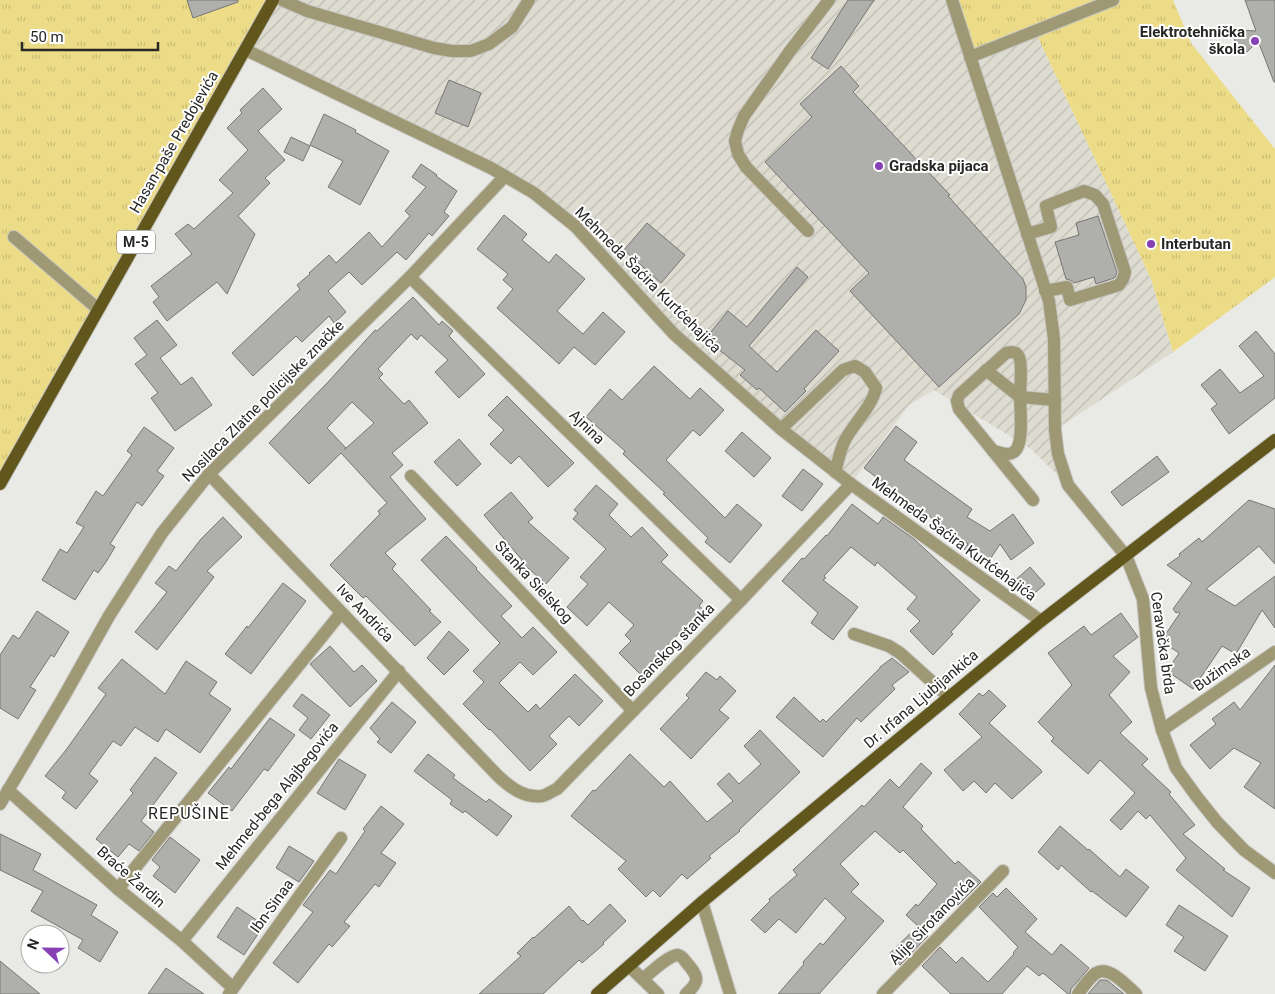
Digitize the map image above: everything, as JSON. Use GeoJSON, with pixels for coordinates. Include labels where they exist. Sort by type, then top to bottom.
{"type":"FeatureCollection","features":[{"type":"Feature","properties":{"kind":"main road","name":"Hasan-paše Predojevića"},"geometry":{"type":"LineString","coordinates":[[0,484],[273,0]]}},
{"type":"Feature","properties":{"kind":"main road","name":"Dr. Irfana Ljubijankića"},"geometry":{"type":"LineString","coordinates":[[597,994],[702,902],[1041,621],[1275,440]]}},
{"type":"Feature","properties":{"kind":"street"},"geometry":{"type":"LineString","coordinates":[[282,0],[307,11],[434,48],[471,51],[489,44],[512,27],[529,0]]}},
{"type":"Feature","properties":{"kind":"street"},"geometry":{"type":"LineString","coordinates":[[808,231],[746,167],[738,154],[735,141],[744,116],[829,0]]}},
{"type":"Feature","properties":{"kind":"street","name":"Ceravačka brda"},"geometry":{"type":"LineString","coordinates":[[952,0],[1046,291],[1054,339],[1055,430],[1058,454],[1068,485],[1126,556],[1143,599],[1151,688],[1162,730],[1176,768],[1217,822],[1244,850],[1275,873]]}},
{"type":"Feature","properties":{"kind":"street"},"geometry":{"type":"LineString","coordinates":[[970,57],[1113,0]]}},
{"type":"Feature","properties":{"kind":"street","name":"Mehmeda Šaćira Kurtćehajića"},"geometry":{"type":"LineString","coordinates":[[246,50],[474,160],[534,194],[575,226],[674,334],[781,429],[851,484],[1041,621]]}},
{"type":"Feature","properties":{"kind":"street","name":"Nosilaca Zlatne policijske značke"},"geometry":{"type":"LineString","coordinates":[[0,804],[109,616],[162,533],[209,474],[410,277],[505,176]]}},
{"type":"Feature","properties":{"kind":"street"},"geometry":{"type":"LineString","coordinates":[[1027,234],[1051,227],[1046,206],[1054,202],[1084,191],[1095,195],[1103,204],[1125,272],[1123,279],[1119,285],[1070,300],[1067,287],[1046,291]]}},
{"type":"Feature","properties":{"kind":"street"},"geometry":{"type":"LineString","coordinates":[[14,237],[98,309]]}},
{"type":"Feature","properties":{"kind":"street","name":"Ajnina"},"geometry":{"type":"LineString","coordinates":[[410,277],[741,600]]}},
{"type":"Feature","properties":{"kind":"street"},"geometry":{"type":"LineString","coordinates":[[993,451],[1004,454],[1012,453],[1017,449],[1020,440],[1021,361],[1018,354],[1014,352],[1006,353],[986,370],[959,395],[957,401],[959,409],[993,451],[1033,500]]}},
{"type":"Feature","properties":{"kind":"street"},"geometry":{"type":"LineString","coordinates":[[781,429],[843,370],[855,366],[865,372],[876,388],[874,398],[844,442],[835,472]]}},
{"type":"Feature","properties":{"kind":"street"},"geometry":{"type":"LineString","coordinates":[[986,370],[1020,397],[1055,400]]}},
{"type":"Feature","properties":{"kind":"street","name":"Ive Andrića"},"geometry":{"type":"LineString","coordinates":[[209,474],[498,776]]}},
{"type":"Feature","properties":{"kind":"street","name":"Stanka Sielskog"},"geometry":{"type":"LineString","coordinates":[[411,476],[633,711]]}},
{"type":"Feature","properties":{"kind":"street","name":"Bosanskog stanka"},"geometry":{"type":"LineString","coordinates":[[498,776],[513,789],[528,796],[543,796],[557,789],[851,484]]}},
{"type":"Feature","properties":{"kind":"street"},"geometry":{"type":"LineString","coordinates":[[118,889],[341,612]]}},
{"type":"Feature","properties":{"kind":"street"},"geometry":{"type":"LineString","coordinates":[[854,634],[889,646],[900,652],[949,698]]}},
{"type":"Feature","properties":{"kind":"street","name":"Bužimska"},"geometry":{"type":"LineString","coordinates":[[1162,730],[1275,652]]}},
{"type":"Feature","properties":{"kind":"street","name":"Mehmed-bega Alajbegovića"},"geometry":{"type":"LineString","coordinates":[[182,941],[399,671]]}},
{"type":"Feature","properties":{"kind":"street","name":"Braće Žardin"},"geometry":{"type":"LineString","coordinates":[[8,790],[118,889],[182,941],[231,991]]}},
{"type":"Feature","properties":{"kind":"street","name":"Ibn-Sinaa"},"geometry":{"type":"LineString","coordinates":[[231,991],[341,838]]}},
{"type":"Feature","properties":{"kind":"street","name":"Alije Sirotanovića"},"geometry":{"type":"LineString","coordinates":[[883,994],[1003,871]]}},
{"type":"Feature","properties":{"kind":"street"},"geometry":{"type":"LineString","coordinates":[[702,902],[730,994]]}},
{"type":"Feature","properties":{"kind":"street"},"geometry":{"type":"LineString","coordinates":[[643,979],[669,958],[676,955],[682,957],[695,973],[696,980],[694,987],[686,994]]}},
{"type":"Feature","properties":{"kind":"street"},"geometry":{"type":"LineString","coordinates":[[629,966],[658,994]]}},
{"type":"Feature","properties":{"kind":"street"},"geometry":{"type":"LineString","coordinates":[[1078,994],[1097,972],[1101,971],[1110,972],[1136,994]]}},
{"type":"Feature","properties":{"kind":"shaded area"},"geometry":{"type":"Polygon","coordinates":[[[273,0],[952,0],[1035,31],[1151,279],[1173,352],[1055,430],[1068,485],[1031,449],[934,390],[909,405],[851,484],[781,429],[534,194],[246,50],[273,0]]]}},
{"type":"Feature","properties":{"kind":"green space"},"geometry":{"type":"Polygon","coordinates":[[[0,0],[273,0],[0,484],[0,0]]]}},
{"type":"Feature","properties":{"kind":"green space"},"geometry":{"type":"Polygon","coordinates":[[[952,0],[1173,0],[1191,43],[1275,149],[1275,277],[1173,352],[1151,279],[1035,31],[970,57],[952,0]]]}},
{"type":"Feature","properties":{"kind":"building"},"geometry":{"type":"Polygon","coordinates":[[[187,0],[238,0],[238,2],[193,18],[187,0]]]}},
{"type":"Feature","properties":{"kind":"building"},"geometry":{"type":"Polygon","coordinates":[[[848,0],[874,0],[828,69],[811,58],[848,0]]]}},
{"type":"Feature","properties":{"kind":"building","name":"Elektrotehnička škola"},"geometry":{"type":"Polygon","coordinates":[[[1245,0],[1275,0],[1275,82],[1258,41],[1247,52],[1237,48],[1234,38],[1239,30],[1256,31],[1245,0]]]}},
{"type":"Feature","properties":{"kind":"building"},"geometry":{"type":"Polygon","coordinates":[[[841,66],[859,86],[853,92],[950,195],[948,196],[1023,279],[1026,287],[1026,300],[1019,314],[939,387],[850,291],[869,273],[765,162],[812,117],[800,104],[841,66]]]}},
{"type":"Feature","properties":{"kind":"building"},"geometry":{"type":"Polygon","coordinates":[[[449,80],[481,93],[468,127],[435,113],[449,80]]]}},
{"type":"Feature","properties":{"kind":"building"},"geometry":{"type":"Polygon","coordinates":[[[263,88],[282,109],[258,131],[285,160],[265,178],[270,183],[238,216],[255,234],[227,294],[217,282],[167,321],[153,302],[159,297],[151,286],[192,254],[175,234],[188,224],[194,229],[233,193],[219,180],[248,150],[227,128],[242,113],[240,110],[263,88]]]}},
{"type":"Feature","properties":{"kind":"building"},"geometry":{"type":"Polygon","coordinates":[[[324,114],[356,130],[355,132],[389,151],[360,205],[328,187],[343,161],[310,145],[324,114]]]}},
{"type":"Feature","properties":{"kind":"building"},"geometry":{"type":"Polygon","coordinates":[[[291,137],[310,146],[303,161],[284,152],[291,137]]]}},
{"type":"Feature","properties":{"kind":"building"},"geometry":{"type":"Polygon","coordinates":[[[421,164],[457,191],[444,212],[449,216],[432,236],[429,233],[406,260],[397,252],[362,285],[349,272],[328,291],[346,312],[334,323],[329,316],[302,342],[296,336],[253,376],[232,353],[300,289],[297,285],[329,255],[336,263],[369,232],[382,247],[410,216],[405,211],[426,187],[412,177],[421,164]]]}},
{"type":"Feature","properties":{"kind":"building"},"geometry":{"type":"Polygon","coordinates":[[[504,215],[527,234],[522,240],[549,263],[556,254],[585,279],[557,311],[583,334],[603,312],[625,332],[595,365],[574,347],[559,364],[497,308],[513,289],[503,280],[508,274],[477,249],[504,215]]]}},
{"type":"Feature","properties":{"kind":"building"},"geometry":{"type":"Polygon","coordinates":[[[1098,216],[1117,272],[1116,276],[1096,284],[1094,277],[1074,283],[1066,279],[1055,242],[1079,235],[1076,223],[1098,216]]]}},
{"type":"Feature","properties":{"kind":"building"},"geometry":{"type":"Polygon","coordinates":[[[647,223],[685,255],[661,283],[624,250],[647,223]]]}},
{"type":"Feature","properties":{"kind":"building"},"geometry":{"type":"Polygon","coordinates":[[[797,267],[808,277],[749,346],[777,372],[816,330],[839,351],[804,389],[806,391],[785,412],[759,388],[757,390],[740,375],[745,370],[705,339],[728,311],[747,327],[797,267]]]}},
{"type":"Feature","properties":{"kind":"building"},"geometry":{"type":"Polygon","coordinates":[[[413,297],[439,325],[442,321],[453,331],[449,336],[485,374],[459,398],[435,372],[448,360],[421,335],[417,340],[411,334],[378,369],[383,374],[379,378],[404,404],[409,400],[428,423],[392,453],[403,465],[390,477],[426,519],[385,553],[396,564],[392,569],[441,622],[415,646],[366,596],[363,598],[330,565],[380,514],[378,511],[387,503],[341,453],[309,484],[269,443],[375,330],[377,331],[413,297]],[[352,402],[327,428],[346,448],[344,450],[374,423],[352,402]]]}},
{"type":"Feature","properties":{"kind":"building"},"geometry":{"type":"Polygon","coordinates":[[[157,320],[177,345],[160,358],[181,385],[192,377],[212,405],[175,431],[151,398],[158,393],[135,364],[147,355],[134,338],[157,320]]]}},
{"type":"Feature","properties":{"kind":"building"},"geometry":{"type":"Polygon","coordinates":[[[1256,331],[1275,354],[1275,398],[1229,434],[1211,409],[1217,404],[1201,385],[1220,369],[1240,393],[1264,376],[1239,346],[1256,331]]]}},
{"type":"Feature","properties":{"kind":"building"},"geometry":{"type":"Polygon","coordinates":[[[654,366],[690,399],[700,388],[724,410],[700,436],[693,430],[666,460],[725,518],[737,504],[762,525],[730,563],[705,542],[708,538],[663,494],[665,493],[623,454],[625,451],[586,417],[610,389],[622,400],[654,366]]]}},
{"type":"Feature","properties":{"kind":"building"},"geometry":{"type":"Polygon","coordinates":[[[507,396],[574,463],[548,487],[519,456],[511,464],[490,444],[504,430],[488,415],[507,396]]]}},
{"type":"Feature","properties":{"kind":"building"},"geometry":{"type":"Polygon","coordinates":[[[896,426],[917,442],[904,460],[972,509],[967,517],[990,531],[1013,514],[1034,543],[1011,560],[1000,544],[987,564],[964,549],[968,544],[918,508],[913,514],[895,501],[900,495],[864,468],[896,426]]]}},
{"type":"Feature","properties":{"kind":"building"},"geometry":{"type":"Polygon","coordinates":[[[144,427],[174,448],[157,471],[164,476],[142,506],[137,502],[110,544],[115,547],[106,562],[98,573],[94,570],[75,600],[42,580],[60,549],[67,553],[84,527],[76,523],[96,491],[103,496],[132,455],[127,451],[144,427]]]}},
{"type":"Feature","properties":{"kind":"building"},"geometry":{"type":"Polygon","coordinates":[[[742,432],[771,458],[754,477],[725,451],[742,432]]]}},
{"type":"Feature","properties":{"kind":"building"},"geometry":{"type":"Polygon","coordinates":[[[459,439],[481,464],[457,486],[434,462],[459,439]]]}},
{"type":"Feature","properties":{"kind":"building"},"geometry":{"type":"Polygon","coordinates":[[[1157,456],[1169,472],[1122,506],[1111,492],[1157,456]]]}},
{"type":"Feature","properties":{"kind":"building"},"geometry":{"type":"Polygon","coordinates":[[[803,469],[823,484],[802,511],[782,496],[803,469]]]}},
{"type":"Feature","properties":{"kind":"building"},"geometry":{"type":"Polygon","coordinates":[[[596,485],[618,504],[609,515],[631,537],[642,527],[668,555],[661,562],[703,601],[699,606],[705,611],[684,633],[682,630],[640,674],[619,653],[631,641],[625,635],[634,625],[609,602],[587,626],[567,607],[588,584],[580,577],[606,549],[573,519],[578,513],[574,510],[596,485]]]}},
{"type":"Feature","properties":{"kind":"building"},"geometry":{"type":"Polygon","coordinates":[[[511,492],[533,518],[528,522],[569,558],[546,584],[521,562],[522,560],[484,515],[511,492]]]}},
{"type":"Feature","properties":{"kind":"building"},"geometry":{"type":"Polygon","coordinates":[[[1249,500],[1275,509],[1275,564],[1259,546],[1206,589],[1235,606],[1275,576],[1275,628],[1262,610],[1236,654],[1222,646],[1193,689],[1167,671],[1179,653],[1161,641],[1180,613],[1176,613],[1173,609],[1192,583],[1167,565],[1180,556],[1179,554],[1199,538],[1202,542],[1249,500]]]}},
{"type":"Feature","properties":{"kind":"building"},"geometry":{"type":"Polygon","coordinates":[[[852,504],[878,524],[883,517],[914,539],[980,600],[951,632],[953,634],[933,655],[910,631],[920,621],[907,609],[917,597],[877,562],[875,566],[851,547],[824,576],[826,578],[823,580],[858,607],[833,640],[811,623],[818,613],[782,581],[802,558],[804,559],[827,536],[852,504]]]}},
{"type":"Feature","properties":{"kind":"building"},"geometry":{"type":"Polygon","coordinates":[[[223,517],[242,537],[207,571],[214,577],[157,650],[135,632],[167,592],[155,583],[169,566],[176,571],[201,539],[223,517]]]}},
{"type":"Feature","properties":{"kind":"building"},"geometry":{"type":"Polygon","coordinates":[[[446,536],[512,606],[501,616],[522,638],[533,627],[557,652],[533,675],[520,662],[499,683],[528,712],[536,704],[540,709],[575,674],[603,701],[579,726],[569,716],[549,736],[557,744],[530,771],[463,704],[484,682],[473,671],[500,643],[421,560],[446,536]]]}},
{"type":"Feature","properties":{"kind":"building"},"geometry":{"type":"Polygon","coordinates":[[[1030,567],[1045,584],[1028,599],[1013,582],[1030,567]]]}},
{"type":"Feature","properties":{"kind":"building"},"geometry":{"type":"Polygon","coordinates":[[[283,583],[306,601],[251,674],[225,654],[283,583]]]}},
{"type":"Feature","properties":{"kind":"building"},"geometry":{"type":"Polygon","coordinates":[[[37,611],[69,632],[54,657],[51,655],[30,687],[36,690],[18,719],[0,708],[0,655],[13,635],[19,639],[37,611]]]}},
{"type":"Feature","properties":{"kind":"building"},"geometry":{"type":"Polygon","coordinates":[[[1121,613],[1138,637],[1113,656],[1130,672],[1109,695],[1132,722],[1120,733],[1148,759],[1142,765],[1171,792],[1169,794],[1195,825],[1183,834],[1225,869],[1223,870],[1250,888],[1232,917],[1176,870],[1186,858],[1150,815],[1146,819],[1138,811],[1121,830],[1110,820],[1135,793],[1100,760],[1088,774],[1051,741],[1054,738],[1038,722],[1072,685],[1048,653],[1084,626],[1091,635],[1121,613]]]}},
{"type":"Feature","properties":{"kind":"building"},"geometry":{"type":"Polygon","coordinates":[[[449,631],[469,650],[444,675],[427,658],[449,631]]]}},
{"type":"Feature","properties":{"kind":"building"},"geometry":{"type":"Polygon","coordinates":[[[330,646],[354,672],[362,665],[377,681],[350,707],[310,664],[330,646]]]}},
{"type":"Feature","properties":{"kind":"building"},"geometry":{"type":"Polygon","coordinates":[[[892,658],[909,672],[892,685],[895,689],[861,722],[857,718],[823,757],[776,717],[794,697],[820,722],[823,719],[826,722],[880,667],[892,658]]]}},
{"type":"Feature","properties":{"kind":"building"},"geometry":{"type":"Polygon","coordinates":[[[122,659],[165,694],[186,661],[217,682],[209,694],[231,709],[200,753],[166,729],[158,742],[135,727],[121,746],[113,741],[89,774],[98,781],[76,809],[62,798],[66,792],[45,776],[106,694],[98,688],[122,659]]]}},
{"type":"Feature","properties":{"kind":"building"},"geometry":{"type":"Polygon","coordinates":[[[1275,665],[1275,809],[1244,787],[1261,763],[1234,748],[1210,769],[1190,745],[1216,724],[1212,719],[1234,702],[1240,710],[1275,665]]]}},
{"type":"Feature","properties":{"kind":"building"},"geometry":{"type":"Polygon","coordinates":[[[706,672],[717,680],[720,676],[736,691],[719,710],[729,718],[691,759],[660,729],[689,698],[686,695],[706,672]]]}},
{"type":"Feature","properties":{"kind":"building"},"geometry":{"type":"Polygon","coordinates":[[[989,690],[1006,706],[989,723],[1042,772],[1012,799],[995,783],[986,793],[974,781],[963,791],[944,770],[982,737],[959,714],[979,693],[983,696],[989,690]]]}},
{"type":"Feature","properties":{"kind":"building"},"geometry":{"type":"Polygon","coordinates":[[[302,694],[330,715],[311,739],[299,730],[308,718],[293,706],[302,694]]]}},
{"type":"Feature","properties":{"kind":"building"},"geometry":{"type":"Polygon","coordinates":[[[392,702],[416,722],[391,753],[377,742],[380,739],[370,728],[392,702]]]}},
{"type":"Feature","properties":{"kind":"building"},"geometry":{"type":"Polygon","coordinates":[[[270,718],[295,735],[268,771],[264,769],[232,811],[208,793],[229,767],[231,769],[270,718]]]}},
{"type":"Feature","properties":{"kind":"building"},"geometry":{"type":"Polygon","coordinates":[[[760,730],[800,772],[740,831],[709,856],[711,858],[687,879],[682,874],[660,897],[653,890],[646,897],[618,869],[626,861],[571,816],[593,790],[595,791],[630,754],[664,787],[670,781],[707,822],[733,801],[717,784],[729,773],[739,784],[761,764],[744,746],[760,730]]]}},
{"type":"Feature","properties":{"kind":"building"},"geometry":{"type":"Polygon","coordinates":[[[428,754],[455,775],[453,778],[486,802],[489,799],[512,816],[497,836],[465,811],[463,813],[450,804],[452,800],[414,771],[428,754]]]}},
{"type":"Feature","properties":{"kind":"building"},"geometry":{"type":"Polygon","coordinates":[[[155,757],[177,773],[141,821],[154,832],[139,851],[129,844],[118,857],[96,839],[133,793],[130,790],[155,757]]]}},
{"type":"Feature","properties":{"kind":"building"},"geometry":{"type":"Polygon","coordinates":[[[339,759],[366,775],[345,810],[317,793],[339,759]]]}},
{"type":"Feature","properties":{"kind":"building"},"geometry":{"type":"Polygon","coordinates":[[[921,763],[932,773],[903,807],[923,826],[921,829],[955,864],[958,861],[981,882],[958,905],[955,903],[926,934],[928,936],[900,965],[889,954],[918,926],[906,915],[916,904],[918,906],[937,884],[903,850],[900,853],[875,831],[840,864],[859,884],[851,892],[884,921],[819,994],[778,994],[820,943],[823,945],[846,918],[825,898],[796,933],[779,919],[765,933],[751,920],[770,901],[769,899],[797,875],[793,870],[862,805],[864,807],[890,779],[899,788],[921,763]]]}},
{"type":"Feature","properties":{"kind":"building"},"geometry":{"type":"Polygon","coordinates":[[[381,806],[404,824],[381,853],[396,863],[379,887],[375,884],[344,922],[350,926],[332,947],[329,944],[298,983],[273,963],[313,912],[303,905],[330,870],[336,874],[365,831],[363,829],[381,806]]]}},
{"type":"Feature","properties":{"kind":"building"},"geometry":{"type":"Polygon","coordinates":[[[1060,826],[1120,877],[1126,869],[1149,887],[1126,917],[1091,892],[1061,865],[1058,870],[1038,852],[1060,826]]]}},
{"type":"Feature","properties":{"kind":"building"},"geometry":{"type":"Polygon","coordinates":[[[0,834],[41,854],[33,870],[97,905],[91,915],[118,932],[100,962],[78,948],[83,940],[70,933],[70,924],[54,924],[31,911],[43,891],[0,870],[0,834]]]}},
{"type":"Feature","properties":{"kind":"building"},"geometry":{"type":"Polygon","coordinates":[[[170,837],[200,860],[175,893],[153,876],[160,867],[152,860],[170,837]]]}},
{"type":"Feature","properties":{"kind":"building"},"geometry":{"type":"Polygon","coordinates":[[[289,846],[314,861],[299,882],[276,868],[289,846]]]}},
{"type":"Feature","properties":{"kind":"building"},"geometry":{"type":"Polygon","coordinates":[[[1006,888],[1037,919],[1025,932],[1052,955],[1061,944],[1089,968],[1071,989],[1070,994],[1043,973],[1039,976],[1027,966],[1002,994],[951,994],[922,966],[940,947],[956,963],[962,957],[988,982],[1014,954],[1018,947],[979,907],[993,893],[997,897],[1006,888]]]}},
{"type":"Feature","properties":{"kind":"building"},"geometry":{"type":"Polygon","coordinates":[[[610,904],[626,921],[604,944],[582,963],[579,960],[543,994],[479,994],[521,956],[517,953],[533,937],[569,906],[588,925],[610,904]]]}},
{"type":"Feature","properties":{"kind":"building"},"geometry":{"type":"Polygon","coordinates":[[[1179,905],[1228,936],[1205,971],[1174,951],[1184,937],[1166,925],[1179,905]]]}},
{"type":"Feature","properties":{"kind":"building"},"geometry":{"type":"Polygon","coordinates":[[[237,907],[264,925],[244,955],[217,937],[237,907]]]}},
{"type":"Feature","properties":{"kind":"building"},"geometry":{"type":"Polygon","coordinates":[[[0,961],[40,994],[0,994],[0,961]]]}},
{"type":"Feature","properties":{"kind":"building"},"geometry":{"type":"Polygon","coordinates":[[[166,968],[204,994],[148,994],[166,968]]]}},
{"type":"Feature","properties":{"kind":"building"},"geometry":{"type":"Polygon","coordinates":[[[1100,980],[1108,981],[1124,994],[1088,994],[1100,980]]]}},
{"type":"Feature","properties":{"kind":"place","name":"Elektrotehnička škola"},"geometry":{"type":"Point","coordinates":[1255,41]}},
{"type":"Feature","properties":{"kind":"place","name":"Gradska pijaca"},"geometry":{"type":"Point","coordinates":[879,166]}},
{"type":"Feature","properties":{"kind":"place","name":"Interbutan"},"geometry":{"type":"Point","coordinates":[1151,244]}},
{"type":"Feature","properties":{"kind":"district","name":"REPUŠINE"},"geometry":{"type":"Point","coordinates":[189,813]}}]}
